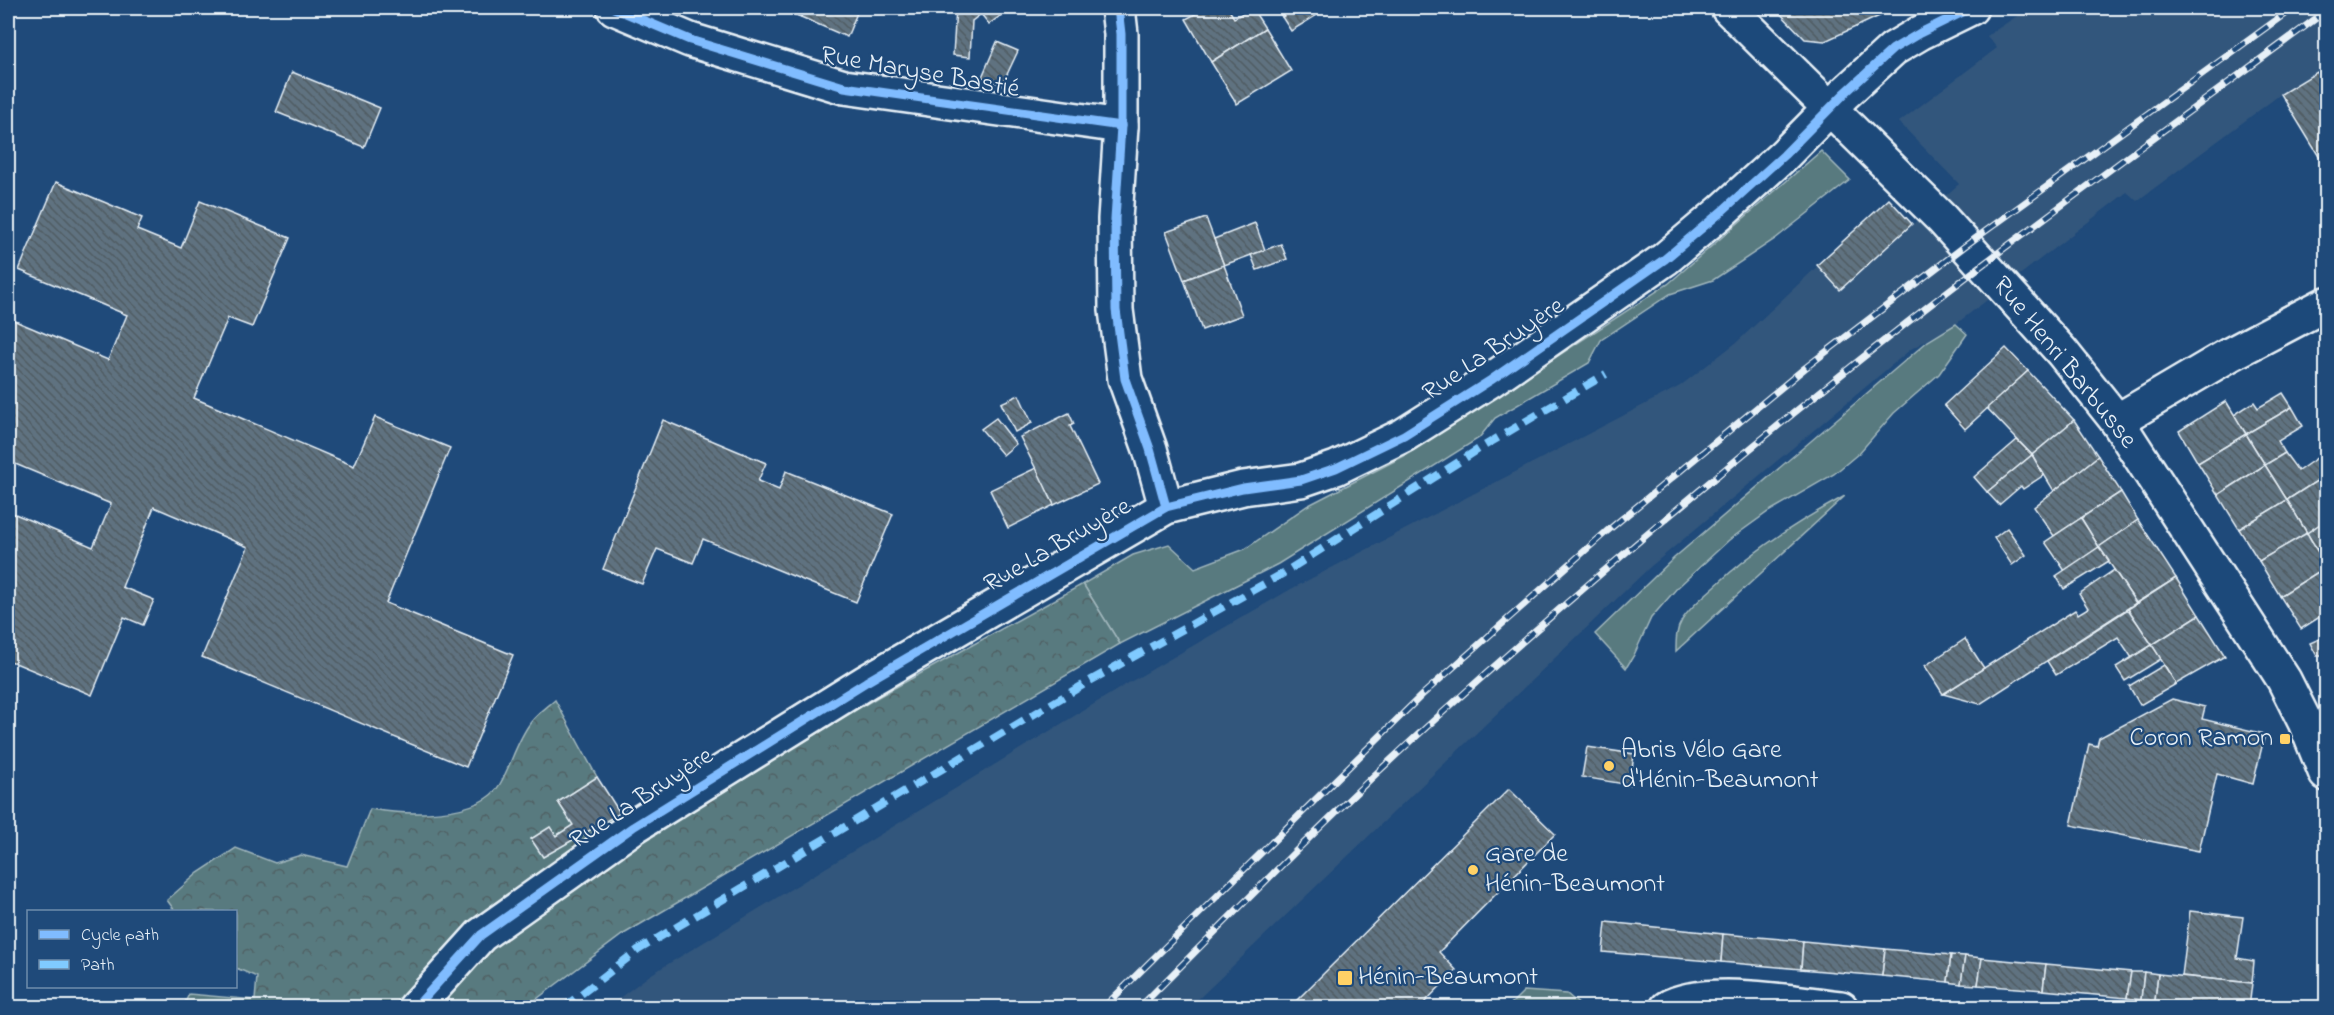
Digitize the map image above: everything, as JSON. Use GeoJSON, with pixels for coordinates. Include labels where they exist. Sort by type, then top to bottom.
{"type":"FeatureCollection","features":[{"type":"Feature","properties":{"kind":"street","name":"Rue Maryse Bastié"},"geometry":{"type":"LineString","coordinates":[[615,8],[690,40],[844,87],[1120,126]]}},
{"type":"Feature","properties":{"kind":"street"},"geometry":{"type":"LineString","coordinates":[[1118,8],[1121,34],[1120,126],[1115,219],[1116,310],[1125,379],[1150,449],[1166,507]]}},
{"type":"Feature","properties":{"kind":"street","name":"Rue Henri Barbusse"},"geometry":{"type":"LineString","coordinates":[[1728,8],[1942,219],[2062,352],[2117,421],[2284,680],[2305,722],[2326,774]]}},
{"type":"Feature","properties":{"kind":"street","name":"Rue La Bruyère"},"geometry":{"type":"LineString","coordinates":[[415,1008],[481,935],[633,827],[866,682],[1166,507],[1243,488],[1301,480],[1336,468],[1404,435],[1491,380],[1665,259],[1784,155],[1893,49],[1971,8]]}},
{"type":"Feature","properties":{"kind":"street"},"geometry":{"type":"LineString","coordinates":[[2117,421],[2229,356],[2326,304]]}},
{"type":"Feature","properties":{"kind":"street"},"geometry":{"type":"LineString","coordinates":[[1667,1008],[1703,998],[1738,997],[1841,1008]]}},
{"type":"Feature","properties":{"kind":"shaded area"},"geometry":{"type":"Polygon","coordinates":[[[2029,8],[2326,8],[2326,65],[2281,94],[2137,201],[2127,192],[1956,324],[1911,349],[1650,567],[1190,1007],[606,1008],[650,975],[1125,685],[1291,589],[1680,386],[1737,342],[1889,199],[1913,224],[1959,184],[1899,122],[1997,48],[1987,36],[2029,8]]]}},
{"type":"Feature","properties":{"kind":"green space"},"geometry":{"type":"Polygon","coordinates":[[[1821,151],[1850,180],[1775,239],[1713,280],[1670,294],[1601,340],[1589,363],[1495,418],[1479,438],[1278,564],[1120,644],[1083,584],[1133,555],[1169,544],[1195,568],[1245,549],[1307,506],[1406,455],[1668,284],[1821,151]]]}},
{"type":"Feature","properties":{"kind":"green space"},"geometry":{"type":"Polygon","coordinates":[[[1956,324],[1967,334],[1939,374],[1894,413],[1859,453],[1834,474],[1768,512],[1729,540],[1677,588],[1651,618],[1626,668],[1595,634],[1674,558],[1928,341],[1956,324]]]}},
{"type":"Feature","properties":{"kind":"green space"},"geometry":{"type":"Polygon","coordinates":[[[1845,496],[1676,651],[1680,624],[1701,598],[1760,549],[1793,526],[1845,496]]]}},
{"type":"Feature","properties":{"kind":"green space"},"geometry":{"type":"Polygon","coordinates":[[[1083,584],[1120,644],[622,935],[526,1007],[183,1007],[189,994],[255,1000],[257,977],[237,968],[237,910],[174,910],[167,900],[198,873],[236,848],[275,863],[301,855],[347,866],[370,809],[421,813],[441,812],[476,804],[490,795],[500,784],[526,729],[536,716],[555,700],[597,777],[558,802],[573,825],[556,836],[550,827],[531,839],[543,857],[620,813],[642,836],[878,697],[1083,584]]]}},
{"type":"Feature","properties":{"kind":"green space"},"geometry":{"type":"Polygon","coordinates":[[[1524,991],[1567,994],[1582,1007],[1508,1007],[1524,991]]]}},
{"type":"Feature","properties":{"kind":"building"},"geometry":{"type":"Polygon","coordinates":[[[777,8],[804,8],[801,17],[777,8]]]}},
{"type":"Feature","properties":{"kind":"building"},"geometry":{"type":"Polygon","coordinates":[[[804,8],[859,8],[847,37],[801,17],[804,8]]]}},
{"type":"Feature","properties":{"kind":"building"},"geometry":{"type":"Polygon","coordinates":[[[956,8],[1011,8],[989,24],[981,14],[972,21],[970,57],[953,55],[956,8]]]}},
{"type":"Feature","properties":{"kind":"building"},"geometry":{"type":"Polygon","coordinates":[[[1206,8],[1228,8],[1234,18],[1252,8],[1265,28],[1211,62],[1186,19],[1206,8]]]}},
{"type":"Feature","properties":{"kind":"building"},"geometry":{"type":"Polygon","coordinates":[[[1277,8],[1298,8],[1282,17],[1277,8]]]}},
{"type":"Feature","properties":{"kind":"building"},"geometry":{"type":"Polygon","coordinates":[[[1298,8],[1313,8],[1317,15],[1291,31],[1282,17],[1298,8]]]}},
{"type":"Feature","properties":{"kind":"building"},"geometry":{"type":"Polygon","coordinates":[[[1775,8],[1897,8],[1825,41],[1805,39],[1775,8]]]}},
{"type":"Feature","properties":{"kind":"building"},"geometry":{"type":"Polygon","coordinates":[[[1265,28],[1291,71],[1237,104],[1211,62],[1265,28]]]}},
{"type":"Feature","properties":{"kind":"building"},"geometry":{"type":"Polygon","coordinates":[[[997,42],[1018,51],[1002,85],[982,77],[997,42]]]}},
{"type":"Feature","properties":{"kind":"building"},"geometry":{"type":"Polygon","coordinates":[[[292,72],[380,108],[364,147],[276,112],[292,72]]]}},
{"type":"Feature","properties":{"kind":"building"},"geometry":{"type":"Polygon","coordinates":[[[2317,72],[2326,88],[2326,168],[2281,94],[2317,72]]]}},
{"type":"Feature","properties":{"kind":"building"},"geometry":{"type":"Polygon","coordinates":[[[8,103],[16,107],[8,126],[8,103]]]}},
{"type":"Feature","properties":{"kind":"building"},"geometry":{"type":"Polygon","coordinates":[[[56,182],[142,218],[137,230],[181,248],[200,201],[290,238],[252,327],[228,318],[194,398],[354,466],[375,417],[450,448],[386,603],[513,655],[466,767],[202,657],[248,547],[154,507],[122,587],[154,600],[143,625],[124,617],[92,695],[8,660],[8,511],[93,547],[111,504],[8,461],[8,318],[108,360],[127,315],[19,270],[56,182]]]}},
{"type":"Feature","properties":{"kind":"building"},"geometry":{"type":"Polygon","coordinates":[[[1889,199],[1912,224],[1840,290],[1817,265],[1889,199]]]}},
{"type":"Feature","properties":{"kind":"building"},"geometry":{"type":"Polygon","coordinates":[[[1206,218],[1224,265],[1184,280],[1166,232],[1206,218]]]}},
{"type":"Feature","properties":{"kind":"building"},"geometry":{"type":"Polygon","coordinates":[[[1255,223],[1265,250],[1224,265],[1214,239],[1255,223]]]}},
{"type":"Feature","properties":{"kind":"building"},"geometry":{"type":"Polygon","coordinates":[[[1281,244],[1287,259],[1257,270],[1251,255],[1281,244]]]}},
{"type":"Feature","properties":{"kind":"building"},"geometry":{"type":"Polygon","coordinates":[[[1224,265],[1242,315],[1202,330],[1184,280],[1224,265]]]}},
{"type":"Feature","properties":{"kind":"building"},"geometry":{"type":"Polygon","coordinates":[[[2006,348],[2028,371],[1965,429],[1944,405],[2006,348]]]}},
{"type":"Feature","properties":{"kind":"building"},"geometry":{"type":"Polygon","coordinates":[[[2028,371],[2074,420],[2032,455],[1987,408],[2028,371]]]}},
{"type":"Feature","properties":{"kind":"building"},"geometry":{"type":"Polygon","coordinates":[[[2283,393],[2292,407],[2246,434],[2234,415],[2254,402],[2258,408],[2283,393]]]}},
{"type":"Feature","properties":{"kind":"building"},"geometry":{"type":"Polygon","coordinates":[[[1019,395],[1032,423],[1015,432],[1001,403],[1019,395]]]}},
{"type":"Feature","properties":{"kind":"building"},"geometry":{"type":"Polygon","coordinates":[[[2226,401],[2246,434],[2198,463],[2179,431],[2226,401]]]}},
{"type":"Feature","properties":{"kind":"building"},"geometry":{"type":"Polygon","coordinates":[[[2292,407],[2303,426],[2278,441],[2285,453],[2265,465],[2246,434],[2292,407]]]}},
{"type":"Feature","properties":{"kind":"building"},"geometry":{"type":"Polygon","coordinates":[[[1069,413],[1074,424],[1070,426],[1098,484],[1054,505],[1020,437],[1069,413]]]}},
{"type":"Feature","properties":{"kind":"building"},"geometry":{"type":"Polygon","coordinates":[[[996,418],[1016,444],[1003,455],[981,429],[996,418]]]}},
{"type":"Feature","properties":{"kind":"building"},"geometry":{"type":"Polygon","coordinates":[[[663,420],[766,463],[758,481],[779,490],[786,471],[893,514],[856,602],[703,539],[693,563],[657,549],[642,584],[603,569],[663,420]]]}},
{"type":"Feature","properties":{"kind":"building"},"geometry":{"type":"Polygon","coordinates":[[[2074,420],[2098,456],[2054,491],[2032,455],[2074,420]]]}},
{"type":"Feature","properties":{"kind":"building"},"geometry":{"type":"Polygon","coordinates":[[[2246,434],[2265,465],[2218,495],[2198,463],[2246,434]]]}},
{"type":"Feature","properties":{"kind":"building"},"geometry":{"type":"Polygon","coordinates":[[[2017,440],[2032,455],[1987,492],[1974,477],[2017,440]]]}},
{"type":"Feature","properties":{"kind":"building"},"geometry":{"type":"Polygon","coordinates":[[[2285,453],[2298,471],[2321,455],[2326,465],[2326,475],[2287,500],[2265,465],[2285,453]]]}},
{"type":"Feature","properties":{"kind":"building"},"geometry":{"type":"Polygon","coordinates":[[[2032,455],[2044,475],[2023,489],[2021,486],[1999,505],[1987,492],[2032,455]]]}},
{"type":"Feature","properties":{"kind":"building"},"geometry":{"type":"Polygon","coordinates":[[[2098,456],[2121,492],[2054,536],[2034,507],[2098,456]]]}},
{"type":"Feature","properties":{"kind":"building"},"geometry":{"type":"Polygon","coordinates":[[[2265,465],[2287,500],[2239,529],[2218,495],[2265,465]]]}},
{"type":"Feature","properties":{"kind":"building"},"geometry":{"type":"Polygon","coordinates":[[[1036,468],[1054,505],[1008,528],[990,490],[1036,468]]]}},
{"type":"Feature","properties":{"kind":"building"},"geometry":{"type":"Polygon","coordinates":[[[2326,475],[2326,520],[2307,533],[2287,500],[2326,475]]]}},
{"type":"Feature","properties":{"kind":"building"},"geometry":{"type":"Polygon","coordinates":[[[2121,492],[2138,520],[2099,547],[2081,518],[2121,492]]]}},
{"type":"Feature","properties":{"kind":"building"},"geometry":{"type":"Polygon","coordinates":[[[2287,500],[2307,533],[2259,561],[2239,529],[2287,500]]]}},
{"type":"Feature","properties":{"kind":"building"},"geometry":{"type":"Polygon","coordinates":[[[2081,518],[2099,547],[2065,571],[2045,542],[2081,518]]]}},
{"type":"Feature","properties":{"kind":"building"},"geometry":{"type":"Polygon","coordinates":[[[2138,520],[2176,578],[2136,603],[2099,547],[2138,520]]]}},
{"type":"Feature","properties":{"kind":"building"},"geometry":{"type":"Polygon","coordinates":[[[2326,520],[2326,564],[2307,533],[2326,520]]]}},
{"type":"Feature","properties":{"kind":"building"},"geometry":{"type":"Polygon","coordinates":[[[2007,528],[2026,555],[2012,565],[1994,538],[2007,528]]]}},
{"type":"Feature","properties":{"kind":"building"},"geometry":{"type":"Polygon","coordinates":[[[2307,533],[2326,567],[2280,596],[2259,561],[2307,533]]]}},
{"type":"Feature","properties":{"kind":"building"},"geometry":{"type":"Polygon","coordinates":[[[2099,547],[2109,561],[2064,589],[2056,576],[2099,547]]]}},
{"type":"Feature","properties":{"kind":"building"},"geometry":{"type":"Polygon","coordinates":[[[2326,567],[2326,613],[2301,629],[2280,596],[2326,567]]]}},
{"type":"Feature","properties":{"kind":"building"},"geometry":{"type":"Polygon","coordinates":[[[2114,570],[2136,603],[1980,704],[1943,694],[2075,610],[2078,614],[2088,608],[2079,594],[2114,570]]]}},
{"type":"Feature","properties":{"kind":"building"},"geometry":{"type":"Polygon","coordinates":[[[2176,578],[2199,615],[2152,645],[2128,609],[2176,578]]]}},
{"type":"Feature","properties":{"kind":"building"},"geometry":{"type":"Polygon","coordinates":[[[2128,609],[2152,645],[2132,658],[2118,637],[2056,675],[2047,661],[2128,609]]]}},
{"type":"Feature","properties":{"kind":"building"},"geometry":{"type":"Polygon","coordinates":[[[2199,615],[2225,656],[2176,684],[2152,645],[2199,615]]]}},
{"type":"Feature","properties":{"kind":"building"},"geometry":{"type":"Polygon","coordinates":[[[2326,636],[2326,656],[2317,656],[2310,643],[2326,636]]]}},
{"type":"Feature","properties":{"kind":"building"},"geometry":{"type":"Polygon","coordinates":[[[1965,639],[1984,668],[1943,694],[1925,666],[1965,639]]]}},
{"type":"Feature","properties":{"kind":"building"},"geometry":{"type":"Polygon","coordinates":[[[2152,645],[2161,659],[2125,681],[2116,667],[2152,645]]]}},
{"type":"Feature","properties":{"kind":"building"},"geometry":{"type":"Polygon","coordinates":[[[2164,665],[2176,684],[2140,705],[2129,686],[2164,665]]]}},
{"type":"Feature","properties":{"kind":"building"},"geometry":{"type":"Polygon","coordinates":[[[2172,699],[2205,707],[2202,719],[2265,734],[2253,784],[2217,774],[2199,851],[2071,825],[2089,744],[2097,746],[2099,738],[2172,699]]]}},
{"type":"Feature","properties":{"kind":"building","name":"Abris Vélo Gare d'Hénin-Beaumont"},"geometry":{"type":"Polygon","coordinates":[[[1587,747],[1634,754],[1630,785],[1582,777],[1587,747]]]}},
{"type":"Feature","properties":{"kind":"building"},"geometry":{"type":"Polygon","coordinates":[[[597,777],[620,813],[543,857],[531,839],[550,827],[556,836],[573,825],[558,802],[597,777]]]}},
{"type":"Feature","properties":{"kind":"building","name":"Gare de Hénin-Beaumont"},"geometry":{"type":"Polygon","coordinates":[[[1509,789],[1555,834],[1439,952],[1456,970],[1419,1008],[1289,1008],[1509,789]]]}},
{"type":"Feature","properties":{"kind":"building"},"geometry":{"type":"Polygon","coordinates":[[[2190,911],[2243,917],[2237,958],[2254,961],[2252,983],[2182,976],[2190,911]]]}},
{"type":"Feature","properties":{"kind":"building"},"geometry":{"type":"Polygon","coordinates":[[[1606,922],[1723,934],[1721,962],[1603,952],[1606,922]]]}},
{"type":"Feature","properties":{"kind":"building"},"geometry":{"type":"Polygon","coordinates":[[[1723,934],[1803,941],[1801,969],[1721,962],[1723,934]]]}},
{"type":"Feature","properties":{"kind":"building"},"geometry":{"type":"Polygon","coordinates":[[[1803,941],[1885,949],[1882,976],[1801,969],[1803,941]]]}},
{"type":"Feature","properties":{"kind":"building"},"geometry":{"type":"Polygon","coordinates":[[[1885,949],[1951,955],[1948,982],[1882,976],[1885,949]]]}},
{"type":"Feature","properties":{"kind":"building"},"geometry":{"type":"Polygon","coordinates":[[[1951,955],[1965,956],[1961,984],[1948,982],[1951,955]]]}},
{"type":"Feature","properties":{"kind":"building"},"geometry":{"type":"Polygon","coordinates":[[[1965,956],[1982,958],[1978,985],[1961,984],[1965,956]]]}},
{"type":"Feature","properties":{"kind":"building"},"geometry":{"type":"Polygon","coordinates":[[[1982,958],[2046,964],[2043,990],[1978,985],[1982,958]]]}},
{"type":"Feature","properties":{"kind":"building"},"geometry":{"type":"Polygon","coordinates":[[[2046,964],[2131,972],[2127,998],[2043,990],[2046,964]]]}},
{"type":"Feature","properties":{"kind":"building"},"geometry":{"type":"Polygon","coordinates":[[[2131,972],[2144,972],[2141,1000],[2127,998],[2131,972]]]}},
{"type":"Feature","properties":{"kind":"building"},"geometry":{"type":"Polygon","coordinates":[[[2144,972],[2158,974],[2155,1001],[2141,1000],[2144,972]]]}},
{"type":"Feature","properties":{"kind":"building"},"geometry":{"type":"Polygon","coordinates":[[[2158,974],[2252,983],[2249,1008],[2155,1001],[2158,974]]]}},
{"type":"Feature","properties":{"kind":"railway"},"geometry":{"type":"LineString","coordinates":[[1103,1008],[1422,695],[1606,532],[1805,368],[1965,246],[2293,8]]}},
{"type":"Feature","properties":{"kind":"railway"},"geometry":{"type":"LineString","coordinates":[[1139,1008],[1363,786],[1534,631],[1677,510],[1821,391],[1945,293],[2326,11]]}},
{"type":"Feature","properties":{"kind":"marked path"},"geometry":{"type":"LineString","coordinates":[[563,1008],[638,950],[1088,682],[1282,574],[1479,449],[1606,374]]}},
{"type":"Feature","properties":{"kind":"cycle path"},"geometry":{"type":"LineString","coordinates":[[614,8],[690,40],[844,87],[1121,126]]}},
{"type":"Feature","properties":{"kind":"cycle path"},"geometry":{"type":"LineString","coordinates":[[1118,8],[1121,34],[1121,126],[1115,219],[1116,310],[1125,379],[1150,449],[1166,507]]}},
{"type":"Feature","properties":{"kind":"cycle path"},"geometry":{"type":"LineString","coordinates":[[415,1008],[481,935],[633,827],[866,682],[1166,507],[1243,488],[1301,480],[1336,468],[1404,435],[1491,380],[1665,259],[1784,155],[1845,93],[1893,49],[1971,8]]}},
{"type":"Feature","properties":{"kind":"place","name":"Coron Ramon"},"geometry":{"type":"Point","coordinates":[2285,739]}},
{"type":"Feature","properties":{"kind":"place","name":"Abris Vélo Gare d'Hénin-Beaumont"},"geometry":{"type":"Point","coordinates":[1609,766]}},
{"type":"Feature","properties":{"kind":"place","name":"Gare de Hénin-Beaumont"},"geometry":{"type":"Point","coordinates":[1473,870]}},
{"type":"Feature","properties":{"kind":"place","name":"Hénin-Beaumont"},"geometry":{"type":"Point","coordinates":[1345,978]}}]}
